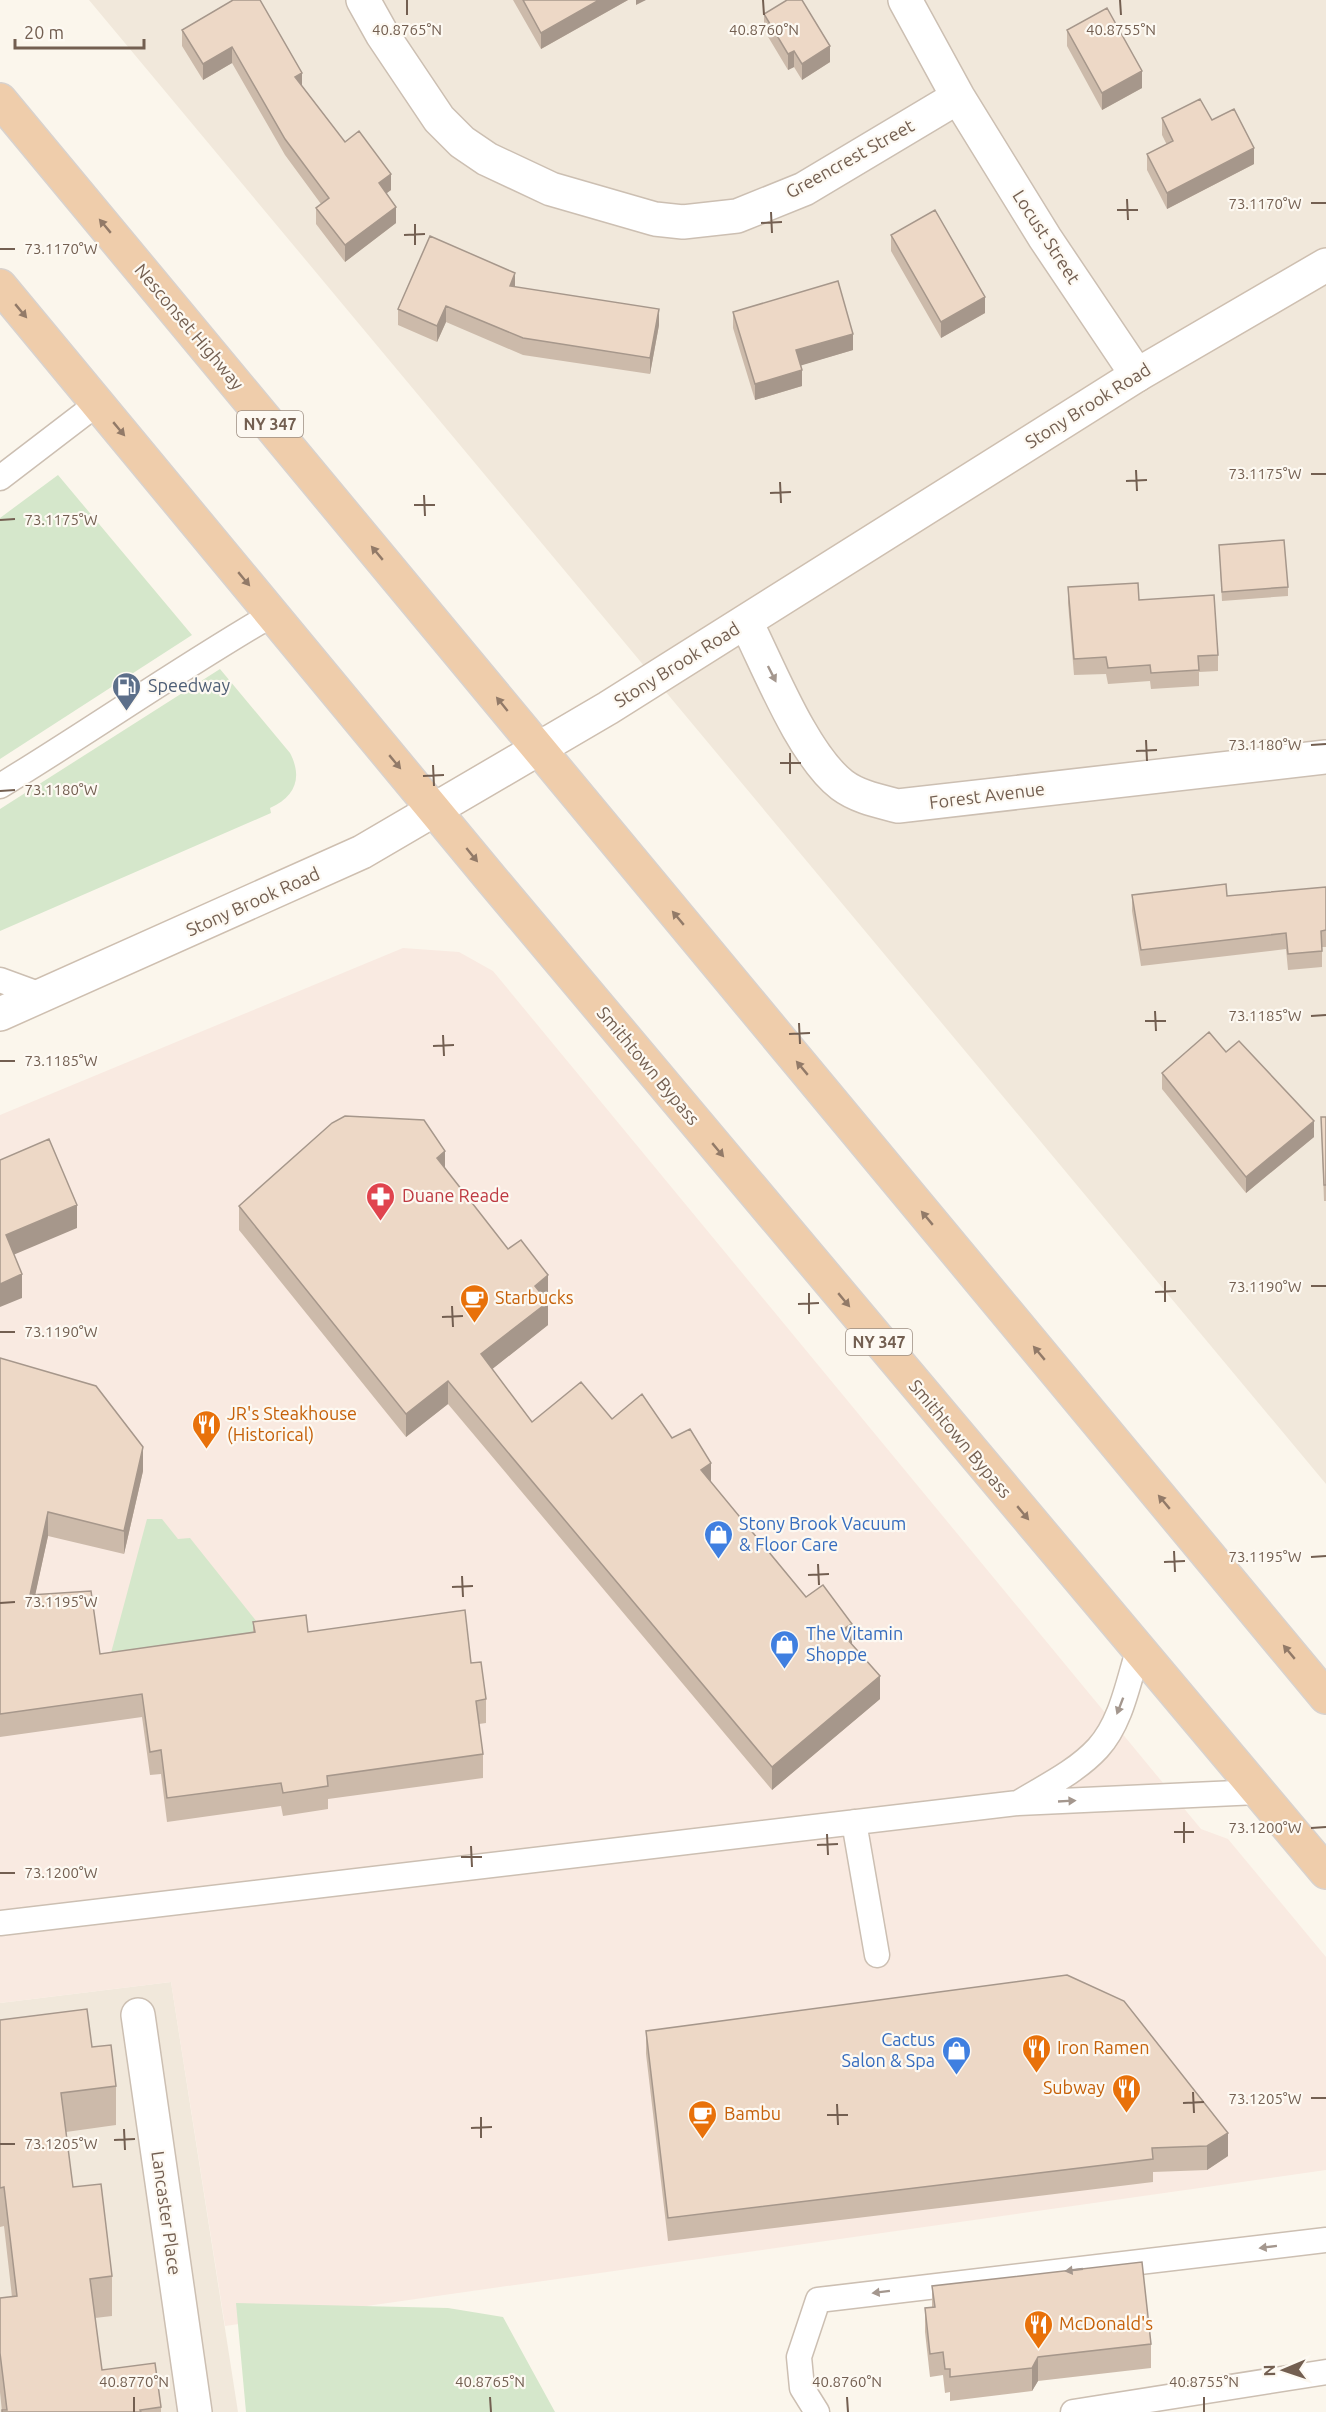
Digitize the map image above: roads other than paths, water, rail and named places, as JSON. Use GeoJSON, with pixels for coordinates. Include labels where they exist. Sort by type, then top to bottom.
{"type":"FeatureCollection","features":[{"type":"Feature","properties":{"kind":"highway","name":"Nesconset Highway"},"geometry":{"type":"LineString","coordinates":[[0,100],[538,749]]}},
{"type":"Feature","properties":{"kind":"highway","name":"NY 347"},"geometry":{"type":"LineString","coordinates":[[0,286],[435,810]]}},
{"type":"Feature","properties":{"kind":"highway","name":"NY 347"},"geometry":{"type":"LineString","coordinates":[[538,749],[1326,1697]]}},
{"type":"Feature","properties":{"kind":"highway","name":"Smithtown Bypass"},"geometry":{"type":"LineString","coordinates":[[435,810],[1138,1651],[1326,1872]]}},
{"type":"Feature","properties":{"kind":"street","name":"Greencrest Street"},"geometry":{"type":"LineString","coordinates":[[363,0],[382,34],[440,119],[462,142],[487,159],[551,189],[655,219],[683,222],[737,216],[804,189],[958,97]]}},
{"type":"Feature","properties":{"kind":"street","name":"Locust Street"},"geometry":{"type":"LineString","coordinates":[[904,0],[958,97],[1045,238],[1137,375]]}},
{"type":"Feature","properties":{"kind":"street","name":"Stony Brook Road"},"geometry":{"type":"LineString","coordinates":[[0,1014],[342,863],[538,749],[746,622],[1137,375],[1326,265]]}},
{"type":"Feature","properties":{"kind":"street","name":"Forest Avenue"},"geometry":{"type":"LineString","coordinates":[[746,622],[809,747],[823,768],[844,786],[870,799],[898,806],[1326,757]]}},
{"type":"Feature","properties":{"kind":"street","name":"Lancaster Place"},"geometry":{"type":"LineString","coordinates":[[138,2015],[195,2412]]}},
{"type":"Feature","properties":{"kind":"lane"},"geometry":{"type":"LineString","coordinates":[[0,478],[98,403]]}},
{"type":"Feature","properties":{"kind":"lane"},"geometry":{"type":"LineString","coordinates":[[0,786],[69,744],[212,649],[273,614]]}},
{"type":"Feature","properties":{"kind":"lane"},"geometry":{"type":"LineString","coordinates":[[0,980],[41,996]]}},
{"type":"Feature","properties":{"kind":"lane"},"geometry":{"type":"LineString","coordinates":[[1017,1803],[1071,1770],[1098,1748],[1121,1707],[1138,1651]]}},
{"type":"Feature","properties":{"kind":"lane"},"geometry":{"type":"LineString","coordinates":[[0,1923],[1017,1803],[1258,1792]]}},
{"type":"Feature","properties":{"kind":"lane"},"geometry":{"type":"LineString","coordinates":[[854,1822],[877,1955]]}},
{"type":"Feature","properties":{"kind":"lane"},"geometry":{"type":"LineString","coordinates":[[818,2412],[802,2388],[799,2357],[818,2300],[1326,2240]]}},
{"type":"Feature","properties":{"kind":"lane"},"geometry":{"type":"LineString","coordinates":[[1073,2412],[1326,2372]]}},
{"type":"Feature","properties":{"kind":"place","name":"Speedway"},"geometry":{"type":"Point","coordinates":[127,712]}},
{"type":"Feature","properties":{"kind":"place","name":"Duane Reade"},"geometry":{"type":"Point","coordinates":[381,1222]}},
{"type":"Feature","properties":{"kind":"place","name":"Starbucks"},"geometry":{"type":"Point","coordinates":[474,1324]}},
{"type":"Feature","properties":{"kind":"place","name":"JR's Steakhouse (Historical)"},"geometry":{"type":"Point","coordinates":[206,1450]}},
{"type":"Feature","properties":{"kind":"place","name":"Stony Brook Vacuum & Floor Care"},"geometry":{"type":"Point","coordinates":[718,1560]}},
{"type":"Feature","properties":{"kind":"place","name":"The Vitamin Shoppe"},"geometry":{"type":"Point","coordinates":[785,1670]}},
{"type":"Feature","properties":{"kind":"place","name":"Iron Ramen"},"geometry":{"type":"Point","coordinates":[1036,2074]}},
{"type":"Feature","properties":{"kind":"place","name":"Cactus Salon & Spa"},"geometry":{"type":"Point","coordinates":[956,2076]}},
{"type":"Feature","properties":{"kind":"place","name":"Subway"},"geometry":{"type":"Point","coordinates":[1126,2114]}},
{"type":"Feature","properties":{"kind":"place","name":"Bambu"},"geometry":{"type":"Point","coordinates":[703,2140]}},
{"type":"Feature","properties":{"kind":"place","name":"McDonald's"},"geometry":{"type":"Point","coordinates":[1038,2350]}}]}
